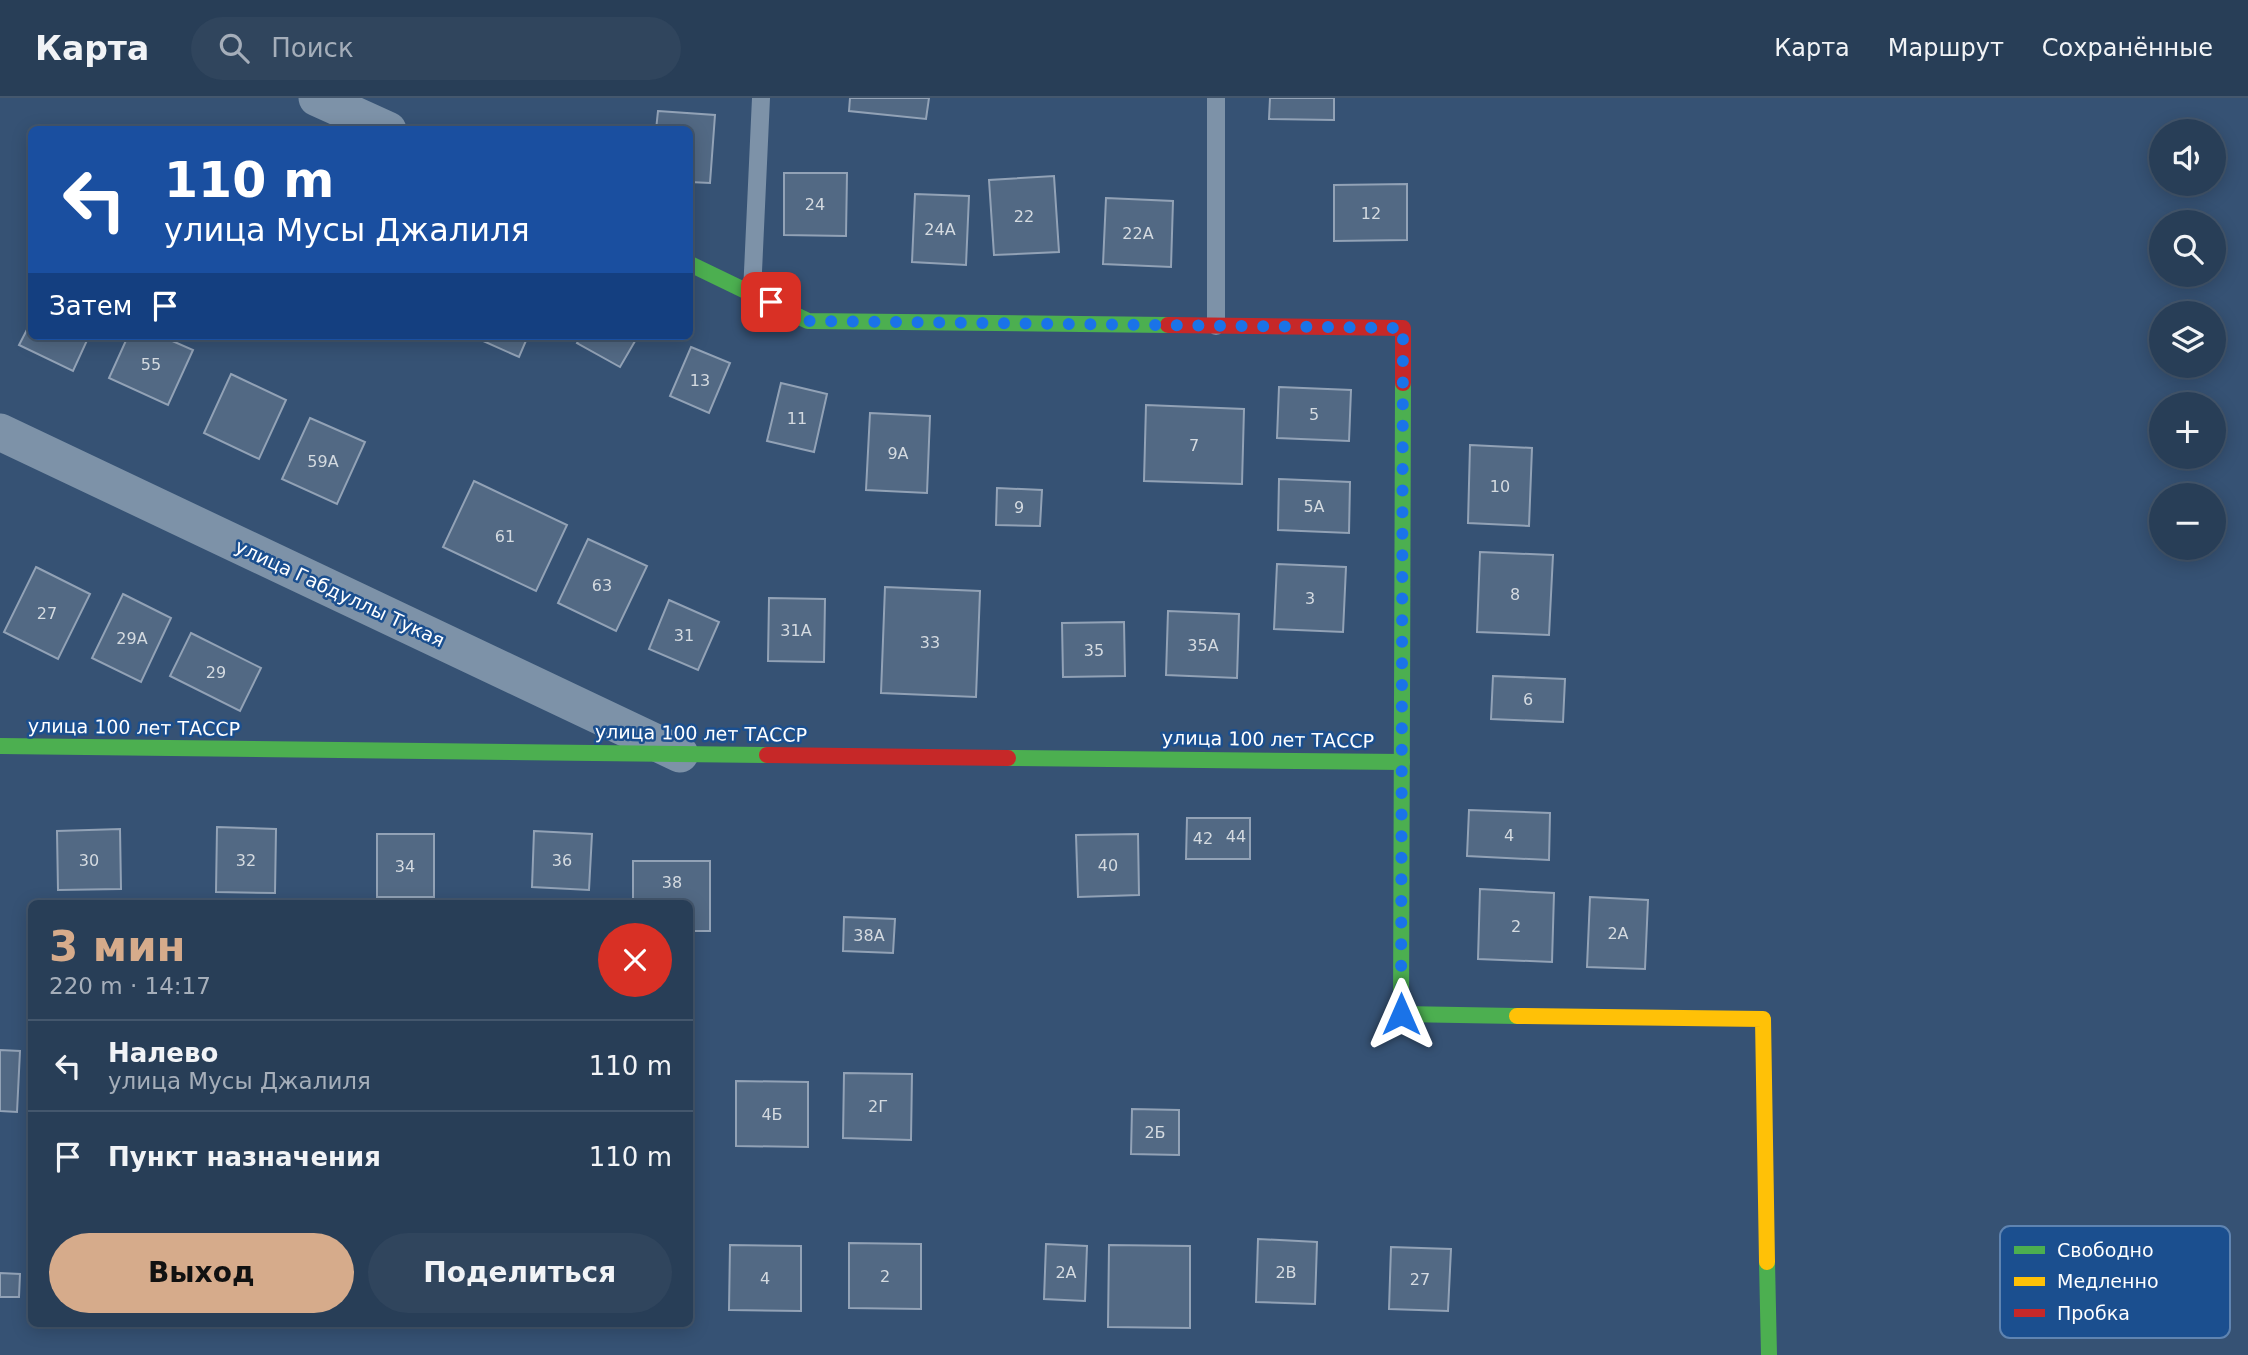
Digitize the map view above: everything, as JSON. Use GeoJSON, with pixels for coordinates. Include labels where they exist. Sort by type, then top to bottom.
{"type":"FeatureCollection","features":[{"type":"Feature","properties":{"kind":"street"},"geometry":{"type":"LineString","coordinates":[[317,98],[379,126]]}},
{"type":"Feature","properties":{"kind":"street"},"geometry":{"type":"LineString","coordinates":[[693,265],[808,321],[1403,328],[1401,1014],[1763,1019],[1769,1355]]}},
{"type":"Feature","properties":{"kind":"street","name":"улица Габдуллы Тукая"},"geometry":{"type":"LineString","coordinates":[[0,432],[680,754]]}},
{"type":"Feature","properties":{"kind":"street","name":"улица 100 лет ТАССР"},"geometry":{"type":"LineString","coordinates":[[0,746],[1402,762]]}},
{"type":"Feature","properties":{"kind":"lane"},"geometry":{"type":"LineString","coordinates":[[752,293],[761,98]]}},
{"type":"Feature","properties":{"kind":"lane"},"geometry":{"type":"LineString","coordinates":[[1216,98],[1216,326]]}},
{"type":"Feature","properties":{"kind":"building"},"geometry":{"type":"Polygon","coordinates":[[[850,98],[929,98],[926,119],[849,111],[850,98]]]}},
{"type":"Feature","properties":{"kind":"building"},"geometry":{"type":"Polygon","coordinates":[[[1270,98],[1334,98],[1334,120],[1269,119],[1270,98]]]}},
{"type":"Feature","properties":{"kind":"building"},"geometry":{"type":"Polygon","coordinates":[[[658,111],[715,115],[710,183],[693,182],[693,126],[656,126],[658,111]]]}},
{"type":"Feature","properties":{"kind":"building"},"geometry":{"type":"Polygon","coordinates":[[[784,173],[847,173],[846,236],[784,235],[784,173]]]}},
{"type":"Feature","properties":{"kind":"building"},"geometry":{"type":"Polygon","coordinates":[[[1054,176],[1059,252],[994,255],[989,180],[1054,176]]]}},
{"type":"Feature","properties":{"kind":"building"},"geometry":{"type":"Polygon","coordinates":[[[1407,184],[1407,240],[1334,241],[1334,185],[1407,184]]]}},
{"type":"Feature","properties":{"kind":"building"},"geometry":{"type":"Polygon","coordinates":[[[915,194],[969,196],[966,265],[912,262],[915,194]]]}},
{"type":"Feature","properties":{"kind":"building"},"geometry":{"type":"Polygon","coordinates":[[[1106,198],[1173,201],[1171,267],[1103,264],[1106,198]]]}},
{"type":"Feature","properties":{"kind":"building"},"geometry":{"type":"Polygon","coordinates":[[[28,328],[28,340],[87,340],[73,371],[19,345],[28,328]]]}},
{"type":"Feature","properties":{"kind":"building"},"geometry":{"type":"Polygon","coordinates":[[[126,340],[170,340],[193,350],[168,405],[109,378],[126,340]]]}},
{"type":"Feature","properties":{"kind":"building"},"geometry":{"type":"Polygon","coordinates":[[[481,340],[526,340],[519,357],[481,340]]]}},
{"type":"Feature","properties":{"kind":"building"},"geometry":{"type":"Polygon","coordinates":[[[579,340],[636,340],[620,367],[577,343],[579,340]]]}},
{"type":"Feature","properties":{"kind":"building"},"geometry":{"type":"Polygon","coordinates":[[[691,347],[730,363],[709,413],[670,396],[691,347]]]}},
{"type":"Feature","properties":{"kind":"building"},"geometry":{"type":"Polygon","coordinates":[[[231,374],[286,400],[259,459],[204,433],[231,374]]]}},
{"type":"Feature","properties":{"kind":"building"},"geometry":{"type":"Polygon","coordinates":[[[781,383],[827,394],[814,452],[767,441],[781,383]]]}},
{"type":"Feature","properties":{"kind":"building"},"geometry":{"type":"Polygon","coordinates":[[[1279,387],[1351,390],[1349,441],[1277,438],[1279,387]]]}},
{"type":"Feature","properties":{"kind":"building"},"geometry":{"type":"Polygon","coordinates":[[[1146,405],[1244,409],[1242,484],[1144,481],[1146,405]]]}},
{"type":"Feature","properties":{"kind":"building"},"geometry":{"type":"Polygon","coordinates":[[[870,413],[930,416],[927,493],[866,490],[870,413]]]}},
{"type":"Feature","properties":{"kind":"building"},"geometry":{"type":"Polygon","coordinates":[[[310,418],[365,442],[337,504],[282,479],[310,418]]]}},
{"type":"Feature","properties":{"kind":"building"},"geometry":{"type":"Polygon","coordinates":[[[1470,445],[1532,448],[1529,526],[1468,523],[1470,445]]]}},
{"type":"Feature","properties":{"kind":"building"},"geometry":{"type":"Polygon","coordinates":[[[1279,479],[1350,482],[1349,533],[1278,530],[1279,479]]]}},
{"type":"Feature","properties":{"kind":"building"},"geometry":{"type":"Polygon","coordinates":[[[474,481],[567,525],[536,591],[443,547],[474,481]]]}},
{"type":"Feature","properties":{"kind":"building"},"geometry":{"type":"Polygon","coordinates":[[[997,488],[1042,490],[1040,526],[996,525],[997,488]]]}},
{"type":"Feature","properties":{"kind":"building"},"geometry":{"type":"Polygon","coordinates":[[[588,539],[647,566],[616,631],[558,603],[588,539]]]}},
{"type":"Feature","properties":{"kind":"building"},"geometry":{"type":"Polygon","coordinates":[[[1480,552],[1553,555],[1549,635],[1477,632],[1480,552]]]}},
{"type":"Feature","properties":{"kind":"building"},"geometry":{"type":"Polygon","coordinates":[[[1277,564],[1346,567],[1343,632],[1274,629],[1277,564]]]}},
{"type":"Feature","properties":{"kind":"building"},"geometry":{"type":"Polygon","coordinates":[[[36,567],[90,594],[58,659],[4,632],[36,567]]]}},
{"type":"Feature","properties":{"kind":"building"},"geometry":{"type":"Polygon","coordinates":[[[885,587],[980,591],[976,697],[881,693],[885,587]]]}},
{"type":"Feature","properties":{"kind":"building"},"geometry":{"type":"Polygon","coordinates":[[[123,594],[171,618],[141,682],[92,658],[123,594]]]}},
{"type":"Feature","properties":{"kind":"building"},"geometry":{"type":"Polygon","coordinates":[[[769,598],[825,599],[824,662],[768,661],[769,598]]]}},
{"type":"Feature","properties":{"kind":"building"},"geometry":{"type":"Polygon","coordinates":[[[669,600],[719,622],[698,670],[649,649],[669,600]]]}},
{"type":"Feature","properties":{"kind":"building"},"geometry":{"type":"Polygon","coordinates":[[[1168,611],[1239,614],[1237,678],[1166,675],[1168,611]]]}},
{"type":"Feature","properties":{"kind":"building"},"geometry":{"type":"Polygon","coordinates":[[[1124,622],[1125,676],[1063,677],[1062,623],[1124,622]]]}},
{"type":"Feature","properties":{"kind":"building"},"geometry":{"type":"Polygon","coordinates":[[[191,633],[261,668],[240,711],[170,676],[191,633]]]}},
{"type":"Feature","properties":{"kind":"building"},"geometry":{"type":"Polygon","coordinates":[[[1493,676],[1565,679],[1563,722],[1491,719],[1493,676]]]}},
{"type":"Feature","properties":{"kind":"building"},"geometry":{"type":"Polygon","coordinates":[[[1469,810],[1550,813],[1549,860],[1467,856],[1469,810]]]}},
{"type":"Feature","properties":{"kind":"building"},"geometry":{"type":"Polygon","coordinates":[[[1187,818],[1250,818],[1250,859],[1186,859],[1187,818]]]}},
{"type":"Feature","properties":{"kind":"building"},"geometry":{"type":"Polygon","coordinates":[[[217,827],[276,829],[275,893],[216,892],[217,827]]]}},
{"type":"Feature","properties":{"kind":"building"},"geometry":{"type":"Polygon","coordinates":[[[120,829],[121,889],[58,890],[57,831],[120,829]]]}},
{"type":"Feature","properties":{"kind":"building"},"geometry":{"type":"Polygon","coordinates":[[[534,831],[592,834],[589,890],[532,887],[534,831]]]}},
{"type":"Feature","properties":{"kind":"building"},"geometry":{"type":"Polygon","coordinates":[[[377,834],[434,834],[434,897],[377,897],[377,834]]]}},
{"type":"Feature","properties":{"kind":"building"},"geometry":{"type":"Polygon","coordinates":[[[1138,834],[1139,895],[1078,897],[1076,835],[1138,834]]]}},
{"type":"Feature","properties":{"kind":"building"},"geometry":{"type":"Polygon","coordinates":[[[633,861],[710,861],[710,931],[693,931],[693,900],[633,900],[633,861]]]}},
{"type":"Feature","properties":{"kind":"building"},"geometry":{"type":"Polygon","coordinates":[[[1480,889],[1554,893],[1552,962],[1478,959],[1480,889]]]}},
{"type":"Feature","properties":{"kind":"building"},"geometry":{"type":"Polygon","coordinates":[[[1590,897],[1648,900],[1645,969],[1587,967],[1590,897]]]}},
{"type":"Feature","properties":{"kind":"building"},"geometry":{"type":"Polygon","coordinates":[[[844,917],[895,919],[893,953],[843,951],[844,917]]]}},
{"type":"Feature","properties":{"kind":"building"},"geometry":{"type":"Polygon","coordinates":[[[0,1050],[20,1051],[17,1112],[0,1111],[0,1050]]]}},
{"type":"Feature","properties":{"kind":"building"},"geometry":{"type":"Polygon","coordinates":[[[844,1073],[912,1074],[911,1140],[843,1138],[844,1073]]]}},
{"type":"Feature","properties":{"kind":"building"},"geometry":{"type":"Polygon","coordinates":[[[736,1081],[808,1082],[808,1147],[736,1146],[736,1081]]]}},
{"type":"Feature","properties":{"kind":"building"},"geometry":{"type":"Polygon","coordinates":[[[1132,1109],[1179,1110],[1179,1155],[1131,1154],[1132,1109]]]}},
{"type":"Feature","properties":{"kind":"building"},"geometry":{"type":"Polygon","coordinates":[[[1258,1239],[1317,1242],[1315,1304],[1256,1302],[1258,1239]]]}},
{"type":"Feature","properties":{"kind":"building"},"geometry":{"type":"Polygon","coordinates":[[[849,1243],[921,1244],[921,1309],[849,1308],[849,1243]]]}},
{"type":"Feature","properties":{"kind":"building"},"geometry":{"type":"Polygon","coordinates":[[[1046,1244],[1087,1246],[1085,1301],[1044,1299],[1046,1244]]]}},
{"type":"Feature","properties":{"kind":"building"},"geometry":{"type":"Polygon","coordinates":[[[730,1245],[801,1246],[801,1311],[729,1310],[730,1245]]]}},
{"type":"Feature","properties":{"kind":"building"},"geometry":{"type":"Polygon","coordinates":[[[1109,1245],[1190,1246],[1190,1328],[1108,1327],[1109,1245]]]}},
{"type":"Feature","properties":{"kind":"building"},"geometry":{"type":"Polygon","coordinates":[[[1391,1247],[1451,1249],[1448,1311],[1389,1309],[1391,1247]]]}},
{"type":"Feature","properties":{"kind":"building"},"geometry":{"type":"Polygon","coordinates":[[[0,1273],[20,1274],[19,1297],[0,1297],[0,1273]]]}},
{"type":"Feature","properties":{"kind":"traffic: fast"},"geometry":{"type":"LineString","coordinates":[[693,265],[808,321],[1168,325]]}},
{"type":"Feature","properties":{"kind":"traffic: fast"},"geometry":{"type":"LineString","coordinates":[[1403,383],[1401,1014],[1517,1016]]}},
{"type":"Feature","properties":{"kind":"traffic: fast"},"geometry":{"type":"LineString","coordinates":[[0,746],[767,755]]}},
{"type":"Feature","properties":{"kind":"traffic: fast"},"geometry":{"type":"LineString","coordinates":[[1008,758],[1402,762]]}},
{"type":"Feature","properties":{"kind":"traffic: fast"},"geometry":{"type":"LineString","coordinates":[[1767,1262],[1769,1355]]}},
{"type":"Feature","properties":{"kind":"traffic: slow"},"geometry":{"type":"LineString","coordinates":[[1517,1016],[1763,1019],[1767,1262]]}},
{"type":"Feature","properties":{"kind":"traffic: jam"},"geometry":{"type":"LineString","coordinates":[[1168,325],[1403,328],[1403,383]]}},
{"type":"Feature","properties":{"kind":"traffic: jam"},"geometry":{"type":"LineString","coordinates":[[767,755],[1008,758]]}},
{"type":"Feature","properties":{"kind":"route"},"geometry":{"type":"LineString","coordinates":[[771,302],[808,321],[1403,328],[1401,1014]]}}]}
